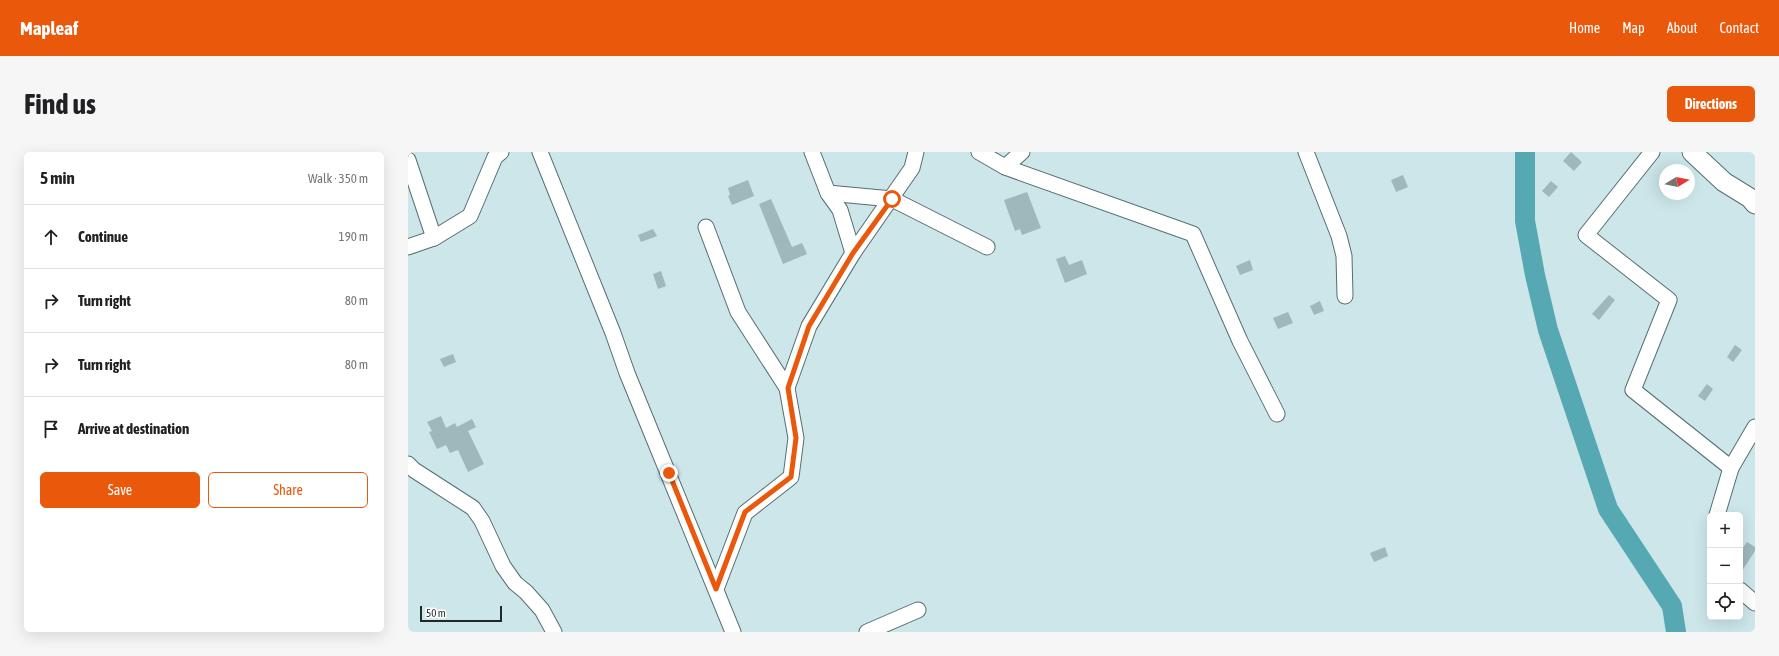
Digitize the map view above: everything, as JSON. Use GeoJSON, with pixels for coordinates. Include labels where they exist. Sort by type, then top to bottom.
{"type":"FeatureCollection","features":[{"type":"Feature","properties":{"kind":"main road"},"geometry":{"type":"LineString","coordinates":[[1692,152],[1724,182],[1750,198],[1755,204]]}},
{"type":"Feature","properties":{"kind":"street"},"geometry":{"type":"LineString","coordinates":[[408,247],[434,238],[470,216],[495,157],[501,152]]}},
{"type":"Feature","properties":{"kind":"street"},"geometry":{"type":"LineString","coordinates":[[540,152],[613,333],[627,373],[734,632]]}},
{"type":"Feature","properties":{"kind":"street"},"geometry":{"type":"LineString","coordinates":[[812,152],[828,194],[840,210],[853,253]]}},
{"type":"Feature","properties":{"kind":"street"},"geometry":{"type":"LineString","coordinates":[[788,388],[809,326],[853,253],[892,199],[912,168],[916,152]]}},
{"type":"Feature","properties":{"kind":"street"},"geometry":{"type":"LineString","coordinates":[[979,152],[1005,167],[1193,234],[1240,341],[1277,414]]}},
{"type":"Feature","properties":{"kind":"street"},"geometry":{"type":"LineString","coordinates":[[1005,167],[1022,152]]}},
{"type":"Feature","properties":{"kind":"street"},"geometry":{"type":"LineString","coordinates":[[1306,152],[1339,236],[1344,256],[1345,296]]}},
{"type":"Feature","properties":{"kind":"street"},"geometry":{"type":"LineString","coordinates":[[1652,152],[1586,236],[1669,300],[1633,390],[1731,468]]}},
{"type":"Feature","properties":{"kind":"street"},"geometry":{"type":"LineString","coordinates":[[408,160],[434,238]]}},
{"type":"Feature","properties":{"kind":"street"},"geometry":{"type":"LineString","coordinates":[[828,194],[892,199],[987,247]]}},
{"type":"Feature","properties":{"kind":"street"},"geometry":{"type":"LineString","coordinates":[[706,227],[738,312],[788,388],[796,438],[791,477],[745,512],[716,589]]}},
{"type":"Feature","properties":{"kind":"street"},"geometry":{"type":"LineString","coordinates":[[1718,512],[1731,468],[1755,427]]}},
{"type":"Feature","properties":{"kind":"street"},"geometry":{"type":"LineString","coordinates":[[408,464],[414,470],[473,508],[482,521],[503,566],[515,583],[526,592],[542,610],[554,632]]}},
{"type":"Feature","properties":{"kind":"street"},"geometry":{"type":"LineString","coordinates":[[1743,593],[1755,603]]}},
{"type":"Feature","properties":{"kind":"street"},"geometry":{"type":"LineString","coordinates":[[867,632],[918,610]]}},
{"type":"Feature","properties":{"kind":"building"},"geometry":{"type":"Polygon","coordinates":[[[1571,152],[1582,162],[1574,171],[1563,161],[1571,152]]]}},
{"type":"Feature","properties":{"kind":"building"},"geometry":{"type":"Polygon","coordinates":[[[1403,175],[1408,187],[1396,192],[1391,180],[1403,175]]]}},
{"type":"Feature","properties":{"kind":"building"},"geometry":{"type":"Polygon","coordinates":[[[748,180],[754,196],[732,205],[728,196],[730,195],[728,188],[748,180]]]}},
{"type":"Feature","properties":{"kind":"building"},"geometry":{"type":"Polygon","coordinates":[[[1551,181],[1558,187],[1549,197],[1542,191],[1551,181]]]}},
{"type":"Feature","properties":{"kind":"building"},"geometry":{"type":"Polygon","coordinates":[[[1027,192],[1041,228],[1022,235],[1020,229],[1015,231],[1004,200],[1027,192]]]}},
{"type":"Feature","properties":{"kind":"building"},"geometry":{"type":"Polygon","coordinates":[[[771,199],[792,247],[802,243],[807,254],[783,264],[759,204],[771,199]]]}},
{"type":"Feature","properties":{"kind":"building"},"geometry":{"type":"Polygon","coordinates":[[[653,229],[657,236],[641,242],[638,235],[653,229]]]}},
{"type":"Feature","properties":{"kind":"building"},"geometry":{"type":"Polygon","coordinates":[[[1065,256],[1069,265],[1082,260],[1087,274],[1065,283],[1056,259],[1065,256]]]}},
{"type":"Feature","properties":{"kind":"building"},"geometry":{"type":"Polygon","coordinates":[[[1250,260],[1253,270],[1240,275],[1236,266],[1250,260]]]}},
{"type":"Feature","properties":{"kind":"building"},"geometry":{"type":"Polygon","coordinates":[[[661,271],[666,286],[658,289],[653,274],[661,271]]]}},
{"type":"Feature","properties":{"kind":"building"},"geometry":{"type":"Polygon","coordinates":[[[1609,295],[1615,300],[1599,320],[1592,314],[1609,295]]]}},
{"type":"Feature","properties":{"kind":"building"},"geometry":{"type":"Polygon","coordinates":[[[1320,301],[1324,311],[1314,315],[1310,306],[1320,301]]]}},
{"type":"Feature","properties":{"kind":"building"},"geometry":{"type":"Polygon","coordinates":[[[1288,312],[1293,323],[1278,329],[1273,318],[1288,312]]]}},
{"type":"Feature","properties":{"kind":"building"},"geometry":{"type":"Polygon","coordinates":[[[1735,345],[1742,350],[1733,362],[1727,357],[1735,345]]]}},
{"type":"Feature","properties":{"kind":"building"},"geometry":{"type":"Polygon","coordinates":[[[453,354],[456,362],[444,367],[440,359],[453,354]]]}},
{"type":"Feature","properties":{"kind":"building"},"geometry":{"type":"Polygon","coordinates":[[[1707,384],[1713,389],[1705,401],[1698,396],[1707,384]]]}},
{"type":"Feature","properties":{"kind":"building"},"geometry":{"type":"Polygon","coordinates":[[[441,416],[446,428],[455,423],[457,427],[472,419],[476,427],[468,431],[484,464],[468,472],[458,450],[450,453],[446,445],[437,449],[429,432],[432,431],[427,422],[441,416]]]}},
{"type":"Feature","properties":{"kind":"building"},"geometry":{"type":"Polygon","coordinates":[[[1747,542],[1755,547],[1755,551],[1743,569],[1743,548],[1747,542]]]}},
{"type":"Feature","properties":{"kind":"building"},"geometry":{"type":"Polygon","coordinates":[[[1385,547],[1388,556],[1374,562],[1370,553],[1385,547]]]}},
{"type":"Feature","properties":{"kind":"waterway"},"geometry":{"type":"LineString","coordinates":[[1525,152],[1525,221],[1535,275],[1548,330],[1608,509],[1672,606],[1676,632]]}},
{"type":"Feature","properties":{"kind":"route"},"geometry":{"type":"LineString","coordinates":[[669,473],[716,589],[745,512],[791,477],[796,438],[788,388],[809,326],[853,253],[892,199]]}}]}
